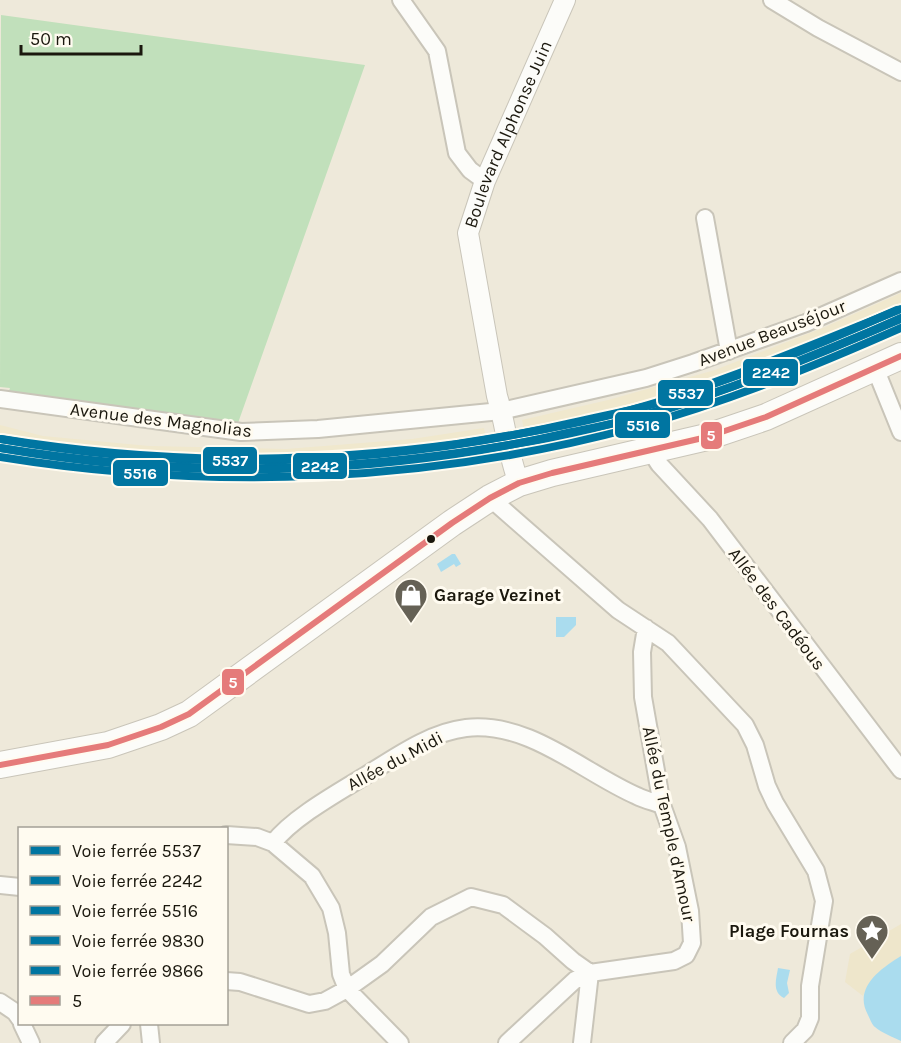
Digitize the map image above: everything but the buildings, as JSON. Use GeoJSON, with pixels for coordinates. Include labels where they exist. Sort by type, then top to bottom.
{"type":"FeatureCollection","features":[{"type":"Feature","properties":{"kind":"main road"},"geometry":{"type":"LineString","coordinates":[[0,765],[108,745],[161,727],[189,714],[452,523],[490,498],[516,475],[552,473],[707,437],[766,417],[901,356]]}},
{"type":"Feature","properties":{"kind":"street"},"geometry":{"type":"LineString","coordinates":[[401,0],[437,51],[457,153],[470,170],[485,181]]}},
{"type":"Feature","properties":{"kind":"street","name":"Boulevard Alphonse Juin"},"geometry":{"type":"LineString","coordinates":[[516,475],[497,396],[468,233],[485,181],[565,0]]}},
{"type":"Feature","properties":{"kind":"street"},"geometry":{"type":"LineString","coordinates":[[772,0],[818,28],[901,72]]}},
{"type":"Feature","properties":{"kind":"street"},"geometry":{"type":"LineString","coordinates":[[705,218],[729,351]]}},
{"type":"Feature","properties":{"kind":"street","name":"Avenue Beauséjour"},"geometry":{"type":"LineString","coordinates":[[503,416],[646,378],[729,351],[806,322],[901,281]]}},
{"type":"Feature","properties":{"kind":"street"},"geometry":{"type":"LineString","coordinates":[[875,368],[901,432]]}},
{"type":"Feature","properties":{"kind":"street","name":"Avenue des Magnolias"},"geometry":{"type":"LineString","coordinates":[[0,399],[241,432],[503,416]]}},
{"type":"Feature","properties":{"kind":"street","name":"Allée des Cadéous"},"geometry":{"type":"LineString","coordinates":[[650,450],[659,464],[710,519],[901,770]]}},
{"type":"Feature","properties":{"kind":"street"},"geometry":{"type":"LineString","coordinates":[[490,498],[618,610],[668,643],[745,725],[755,745],[767,786],[820,882],[824,901],[810,986],[810,1018],[805,1030],[792,1043]]}},
{"type":"Feature","properties":{"kind":"street","name":"Allée du Temple d'Amour"},"geometry":{"type":"LineString","coordinates":[[507,1043],[575,980],[590,973],[674,962],[686,955],[692,943],[690,911],[676,847],[662,805],[643,697],[642,652],[646,628]]}},
{"type":"Feature","properties":{"kind":"street","name":"Allée du Midi"},"geometry":{"type":"LineString","coordinates":[[273,843],[281,832],[341,790],[400,754],[445,733],[467,728],[500,730],[534,740],[636,796],[662,805]]}},
{"type":"Feature","properties":{"kind":"street"},"geometry":{"type":"LineString","coordinates":[[228,835],[257,837],[273,843],[312,876],[331,908],[337,933],[341,974],[347,989],[400,1043]]}},
{"type":"Feature","properties":{"kind":"street"},"geometry":{"type":"LineString","coordinates":[[0,885],[18,887]]}},
{"type":"Feature","properties":{"kind":"street"},"geometry":{"type":"LineString","coordinates":[[228,981],[240,982],[309,1005],[325,1001],[347,989],[382,964],[431,917],[471,897],[503,905],[545,936],[573,962],[590,973],[582,1043]]}},
{"type":"Feature","properties":{"kind":"street"},"geometry":{"type":"LineString","coordinates":[[0,1002],[18,1016]]}},
{"type":"Feature","properties":{"kind":"street"},"geometry":{"type":"LineString","coordinates":[[23,1025],[31,1043]]}},
{"type":"Feature","properties":{"kind":"street"},"geometry":{"type":"LineString","coordinates":[[104,1043],[120,1025]]}},
{"type":"Feature","properties":{"kind":"street"},"geometry":{"type":"LineString","coordinates":[[149,1025],[151,1043]]}},
{"type":"Feature","properties":{"kind":"shaded area"},"geometry":{"type":"Polygon","coordinates":[[[901,293],[901,330],[804,374],[727,403],[649,427],[529,454],[522,420],[608,400],[715,370],[825,327],[901,293]]]}},
{"type":"Feature","properties":{"kind":"shaded area"},"geometry":{"type":"Polygon","coordinates":[[[0,425],[43,436],[149,446],[286,449],[412,439],[484,428],[491,462],[298,479],[190,479],[86,471],[0,458],[0,425]]]}},
{"type":"Feature","properties":{"kind":"green space"},"geometry":{"type":"Polygon","coordinates":[[[1,15],[365,65],[238,423],[208,424],[8,394],[10,388],[0,387],[1,15]]]}},
{"type":"Feature","properties":{"kind":"sand","name":"Plage Fournas"},"geometry":{"type":"Polygon","coordinates":[[[901,924],[901,956],[878,973],[863,996],[845,982],[850,954],[901,924]]]}},
{"type":"Feature","properties":{"kind":"water"},"geometry":{"type":"Polygon","coordinates":[[[455,554],[461,564],[456,567],[454,564],[441,572],[437,564],[455,554]]]}},
{"type":"Feature","properties":{"kind":"water"},"geometry":{"type":"Polygon","coordinates":[[[556,617],[576,617],[576,625],[564,637],[556,637],[556,617]]]}},
{"type":"Feature","properties":{"kind":"water"},"geometry":{"type":"Polygon","coordinates":[[[901,956],[901,1041],[874,1026],[864,1005],[864,996],[866,988],[877,973],[901,956]]]}},
{"type":"Feature","properties":{"kind":"water"},"geometry":{"type":"Polygon","coordinates":[[[778,968],[790,970],[787,983],[789,993],[784,998],[776,989],[778,968]]]}},
{"type":"Feature","properties":{"kind":"rail line","name":"5537"},"geometry":{"type":"LineString","coordinates":[[0,439],[73,450],[146,457],[218,460],[291,460],[436,447],[509,436],[654,404],[762,365],[901,309]]}},
{"type":"Feature","properties":{"kind":"rail line","name":"9866"},"geometry":{"type":"LineString","coordinates":[[1,439],[116,453],[229,459],[342,456],[457,444],[568,425],[668,399],[767,364],[897,310]]}},
{"type":"Feature","properties":{"kind":"rail line","name":"2242"},"geometry":{"type":"LineString","coordinates":[[0,448],[116,462],[229,468],[342,465],[458,453],[570,433],[670,407],[770,373],[901,318]]}},
{"type":"Feature","properties":{"kind":"rail line","name":"9830"},"geometry":{"type":"LineString","coordinates":[[0,448],[71,459],[143,466],[215,469],[287,469],[359,465],[430,457],[501,446],[647,415],[750,380],[901,319]]}},
{"type":"Feature","properties":{"kind":"rail line","name":"5516"},"geometry":{"type":"LineString","coordinates":[[0,457],[79,468],[159,475],[239,477],[320,476],[399,470],[479,460],[558,446],[670,417],[770,382],[901,328]]}},
{"type":"Feature","properties":{"kind":"transit line","name":"5"},"geometry":{"type":"LineString","coordinates":[[0,765],[108,745],[161,727],[189,714],[452,523],[490,498],[519,483],[552,473],[707,437],[766,417],[901,356]]}},
{"type":"Feature","properties":{"kind":"place","name":"Garage Vezinet"},"geometry":{"type":"Point","coordinates":[411,624]}},
{"type":"Feature","properties":{"kind":"place","name":"Plage Fournas"},"geometry":{"type":"Point","coordinates":[872,960]}}]}
